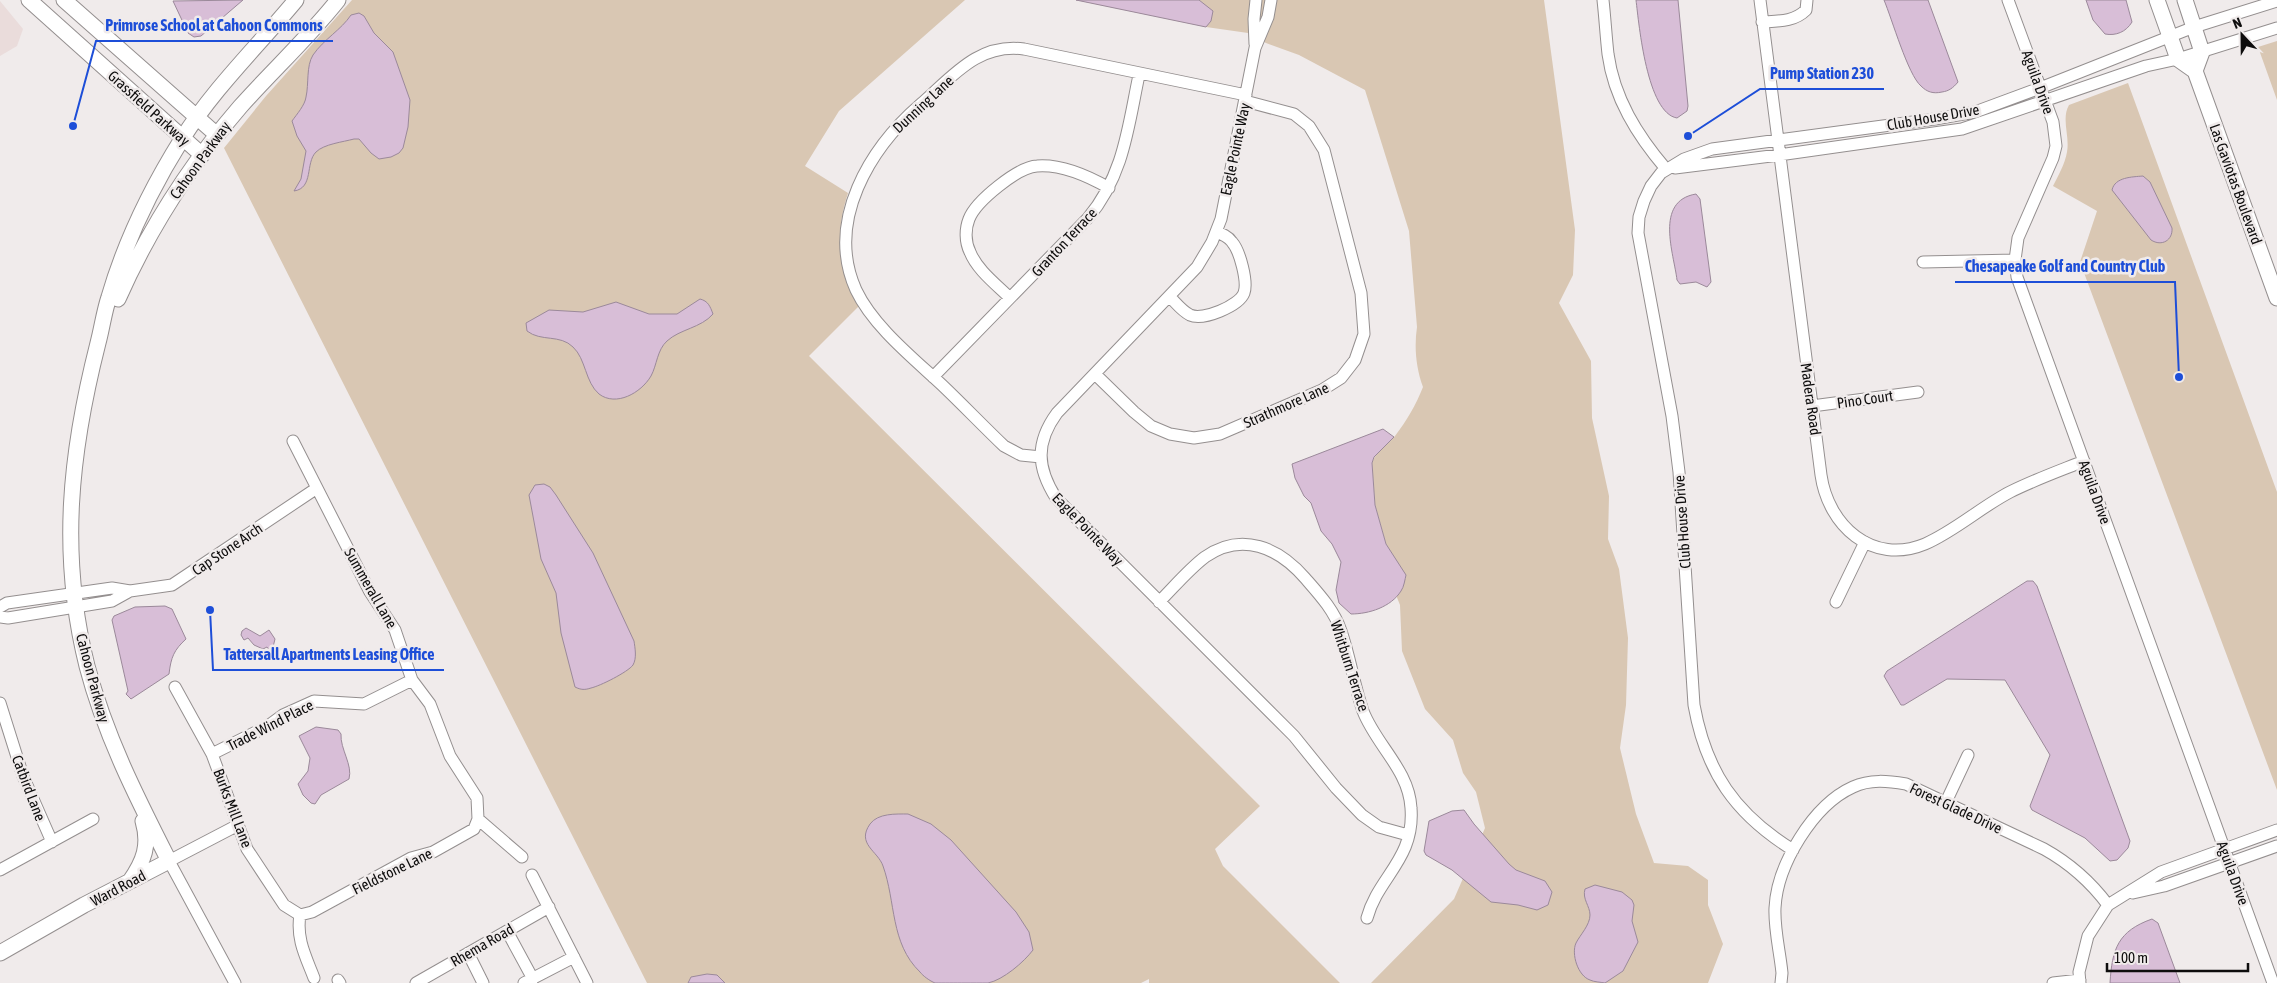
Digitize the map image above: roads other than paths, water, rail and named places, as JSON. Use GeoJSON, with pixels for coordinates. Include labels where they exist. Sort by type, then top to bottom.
{"type":"FeatureCollection","features":[{"type":"Feature","properties":{"kind":"street","name":"Grassfield Parkway"},"geometry":{"type":"LineString","coordinates":[[29,0],[202,155]]}},
{"type":"Feature","properties":{"kind":"street","name":"Grassfield Parkway"},"geometry":{"type":"LineString","coordinates":[[64,0],[217,135]]}},
{"type":"Feature","properties":{"kind":"street","name":"Cahoon Parkway"},"geometry":{"type":"LineString","coordinates":[[234,983],[136,795],[99,708],[86,664],[75,600],[71,550],[71,489],[76,444],[86,390],[109,297],[128,246],[161,176],[182,138],[196,118],[296,0]]}},
{"type":"Feature","properties":{"kind":"street","name":"Cahoon Parkway"},"geometry":{"type":"LineString","coordinates":[[97,345],[134,263],[169,202],[217,135],[338,0]]}},
{"type":"Feature","properties":{"kind":"street","name":"Eagle Pointe Way"},"geometry":{"type":"LineString","coordinates":[[1256,0],[1254,19],[1255,48],[1221,219],[1216,232],[1202,260],[1170,297],[1051,422],[1043,439],[1041,457],[1043,473],[1056,498],[1294,736],[1336,788],[1362,815],[1379,827],[1408,835]]}},
{"type":"Feature","properties":{"kind":"street","name":"Eagle Pointe Way"},"geometry":{"type":"LineString","coordinates":[[1255,48],[1268,17],[1271,0]]}},
{"type":"Feature","properties":{"kind":"street"},"geometry":{"type":"LineString","coordinates":[[1602,0],[1608,54],[1623,104],[1644,142],[1666,169]]}},
{"type":"Feature","properties":{"kind":"street","name":"Madera Road"},"geometry":{"type":"LineString","coordinates":[[1760,0],[1821,475],[1831,509],[1846,529],[1865,542],[1886,548],[1898,549],[1925,543],[2009,493],[2044,476],[2084,461]]}},
{"type":"Feature","properties":{"kind":"street"},"geometry":{"type":"LineString","coordinates":[[1762,22],[1793,19],[1801,15],[1808,5],[1807,0]]}},
{"type":"Feature","properties":{"kind":"street","name":"Aguila Drive"},"geometry":{"type":"LineString","coordinates":[[2008,0],[2053,122],[2056,146],[2053,158],[2018,238],[2015,260],[2017,277],[2273,983]]}},
{"type":"Feature","properties":{"kind":"street"},"geometry":{"type":"LineString","coordinates":[[2157,0],[2178,59],[2195,71],[2202,52],[2184,0]]}},
{"type":"Feature","properties":{"kind":"street","name":"Club House Drive"},"geometry":{"type":"LineString","coordinates":[[1792,850],[1750,820],[1733,800],[1707,756],[1698,731],[1694,705],[1679,472],[1672,416],[1638,234],[1639,217],[1651,186],[1666,169],[1712,149],[1975,112],[2194,26],[2277,1]]}},
{"type":"Feature","properties":{"kind":"street","name":"Club House Drive"},"geometry":{"type":"LineString","coordinates":[[1666,169],[1779,155],[1962,128],[2045,102],[2146,66],[2178,59],[2277,28]]}},
{"type":"Feature","properties":{"kind":"street","name":"Dunning Lane"},"geometry":{"type":"LineString","coordinates":[[1041,457],[1021,455],[1004,446],[933,378],[875,318],[856,289],[850,269],[846,242],[850,211],[856,191],[876,152],[910,113],[970,61],[991,50],[1024,49],[1246,98]]}},
{"type":"Feature","properties":{"kind":"street","name":"Las Gaviotas Boulevard"},"geometry":{"type":"LineString","coordinates":[[2195,71],[2277,298]]}},
{"type":"Feature","properties":{"kind":"street","name":"Granton Terrace"},"geometry":{"type":"LineString","coordinates":[[933,378],[1088,218],[1109,188],[1123,155],[1139,75]]}},
{"type":"Feature","properties":{"kind":"street","name":"Strathmore Lane"},"geometry":{"type":"LineString","coordinates":[[1096,374],[1134,412],[1151,426],[1170,434],[1194,438],[1220,434],[1322,390],[1342,378],[1355,360],[1364,334],[1361,293],[1324,150],[1309,126],[1294,114],[1246,98]]}},
{"type":"Feature","properties":{"kind":"street"},"geometry":{"type":"LineString","coordinates":[[1010,298],[976,263],[969,252],[966,232],[969,219],[975,209],[1016,173],[1032,166],[1053,167],[1075,172],[1109,188]]}},
{"type":"Feature","properties":{"kind":"street"},"geometry":{"type":"LineString","coordinates":[[1170,297],[1184,311],[1196,317],[1208,315],[1241,299],[1244,294],[1246,281],[1234,244],[1228,237],[1216,232]]}},
{"type":"Feature","properties":{"kind":"street"},"geometry":{"type":"LineString","coordinates":[[1923,262],[2015,260]]}},
{"type":"Feature","properties":{"kind":"street","name":"Pino Court"},"geometry":{"type":"LineString","coordinates":[[1812,406],[1918,392]]}},
{"type":"Feature","properties":{"kind":"street","name":"Summerall Lane"},"geometry":{"type":"LineString","coordinates":[[293,441],[370,592],[396,630],[412,680],[430,704],[450,756],[474,793],[477,802],[478,819]]}},
{"type":"Feature","properties":{"kind":"street","name":"Cap Stone Arch"},"geometry":{"type":"LineString","coordinates":[[75,600],[112,601],[130,591],[176,583],[317,488]]}},
{"type":"Feature","properties":{"kind":"street"},"geometry":{"type":"LineString","coordinates":[[1836,602],[1865,542]]}},
{"type":"Feature","properties":{"kind":"street","name":"Whitburn Terrace"},"geometry":{"type":"LineString","coordinates":[[1159,602],[1204,558],[1225,547],[1236,545],[1257,546],[1276,553],[1293,565],[1327,605],[1341,630],[1364,712],[1404,778],[1411,809],[1404,854],[1370,904],[1367,918]]}},
{"type":"Feature","properties":{"kind":"street"},"geometry":{"type":"LineString","coordinates":[[0,606],[7,603],[75,600]]}},
{"type":"Feature","properties":{"kind":"street"},"geometry":{"type":"LineString","coordinates":[[0,617],[8,618],[75,600]]}},
{"type":"Feature","properties":{"kind":"street","name":"Trade Wind Place"},"geometry":{"type":"LineString","coordinates":[[212,754],[268,726],[283,715],[314,702],[364,704],[412,680]]}},
{"type":"Feature","properties":{"kind":"street","name":"Burks Mill Lane"},"geometry":{"type":"LineString","coordinates":[[175,687],[212,754],[247,849],[284,905],[300,915]]}},
{"type":"Feature","properties":{"kind":"street","name":"Catbird Lane"},"geometry":{"type":"LineString","coordinates":[[0,703],[23,776],[52,842]]}},
{"type":"Feature","properties":{"kind":"street"},"geometry":{"type":"LineString","coordinates":[[1946,802],[1968,756]]}},
{"type":"Feature","properties":{"kind":"street","name":"Forest Glade Drive"},"geometry":{"type":"LineString","coordinates":[[1781,983],[1782,973],[1775,908],[1778,888],[1792,850],[1825,807],[1838,795],[1854,787],[1871,782],[1888,781],[1906,784],[2063,860],[2090,883],[2108,905]]}},
{"type":"Feature","properties":{"kind":"street"},"geometry":{"type":"LineString","coordinates":[[129,882],[142,860],[146,845],[146,834],[136,795]]}},
{"type":"Feature","properties":{"kind":"street"},"geometry":{"type":"LineString","coordinates":[[0,870],[93,819]]}},
{"type":"Feature","properties":{"kind":"street"},"geometry":{"type":"LineString","coordinates":[[478,819],[522,857]]}},
{"type":"Feature","properties":{"kind":"street","name":"Fieldstone Lane"},"geometry":{"type":"LineString","coordinates":[[300,915],[312,912],[411,858],[432,852],[474,829],[478,819]]}},
{"type":"Feature","properties":{"kind":"street","name":"Ward Road"},"geometry":{"type":"LineString","coordinates":[[0,953],[129,882],[238,826]]}},
{"type":"Feature","properties":{"kind":"street"},"geometry":{"type":"LineString","coordinates":[[2053,983],[2080,982],[2079,972],[2088,936],[2108,905],[2161,872],[2277,830]]}},
{"type":"Feature","properties":{"kind":"street"},"geometry":{"type":"LineString","coordinates":[[2124,895],[2164,886],[2277,846]]}},
{"type":"Feature","properties":{"kind":"street"},"geometry":{"type":"LineString","coordinates":[[532,875],[587,983]]}},
{"type":"Feature","properties":{"kind":"street","name":"Rhema Road"},"geometry":{"type":"LineString","coordinates":[[416,983],[549,908]]}},
{"type":"Feature","properties":{"kind":"street"},"geometry":{"type":"LineString","coordinates":[[300,915],[299,940],[314,978]]}},
{"type":"Feature","properties":{"kind":"street"},"geometry":{"type":"LineString","coordinates":[[507,931],[528,981],[574,957]]}},
{"type":"Feature","properties":{"kind":"street"},"geometry":{"type":"LineString","coordinates":[[468,953],[483,983]]}},
{"type":"Feature","properties":{"kind":"place","name":"Primrose School at Cahoon Commons"},"geometry":{"type":"Point","coordinates":[73,126]}},
{"type":"Feature","properties":{"kind":"place","name":"Pump Station 230"},"geometry":{"type":"Point","coordinates":[1688,136]}},
{"type":"Feature","properties":{"kind":"place","name":"Chesapeake Golf and Country Club"},"geometry":{"type":"Point","coordinates":[2179,377]}},
{"type":"Feature","properties":{"kind":"place","name":"Tattersall Apartments Leasing Office"},"geometry":{"type":"Point","coordinates":[210,610]}}]}
